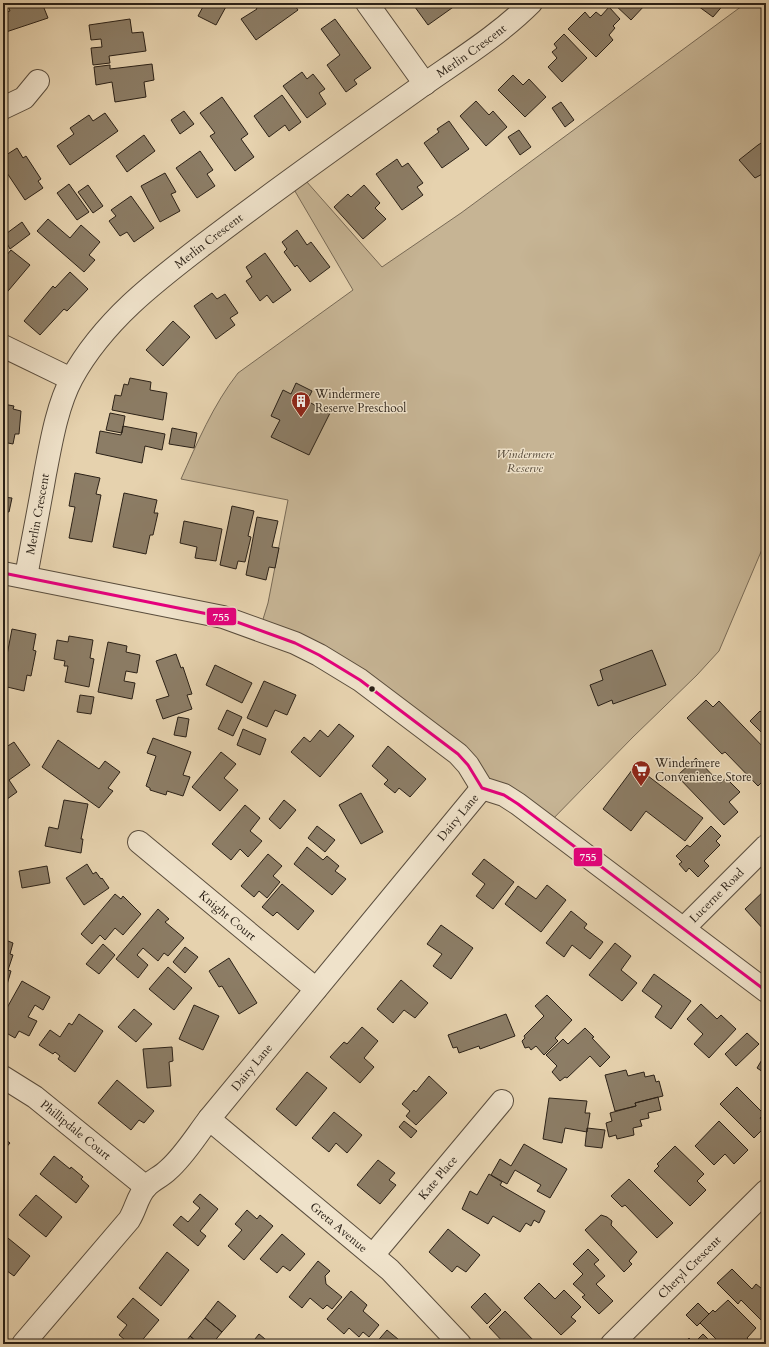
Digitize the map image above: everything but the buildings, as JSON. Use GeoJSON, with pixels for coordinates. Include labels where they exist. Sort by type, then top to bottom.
{"type":"FeatureCollection","features":[{"type":"Feature","properties":{"kind":"street"},"geometry":{"type":"LineString","coordinates":[[367,3],[425,84]]}},
{"type":"Feature","properties":{"kind":"street","name":"Merlin Crescent"},"geometry":{"type":"LineString","coordinates":[[26,577],[52,440],[71,379],[95,343],[114,320],[154,283],[289,181],[491,37],[531,3]]}},
{"type":"Feature","properties":{"kind":"street"},"geometry":{"type":"LineString","coordinates":[[3,108],[13,105],[24,98],[38,81]]}},
{"type":"Feature","properties":{"kind":"street"},"geometry":{"type":"LineString","coordinates":[[3,346],[71,379]]}},
{"type":"Feature","properties":{"kind":"street"},"geometry":{"type":"LineString","coordinates":[[3,573],[223,617],[295,643],[341,667],[410,717],[463,760],[482,788],[510,798],[766,991]]}},
{"type":"Feature","properties":{"kind":"street","name":"Dairy Lane"},"geometry":{"type":"LineString","coordinates":[[23,1344],[129,1220],[135,1210],[139,1197],[146,1187],[174,1164],[209,1119],[482,788]]}},
{"type":"Feature","properties":{"kind":"street","name":"Knight Court"},"geometry":{"type":"LineString","coordinates":[[139,842],[316,989]]}},
{"type":"Feature","properties":{"kind":"street","name":"Lucerne Road"},"geometry":{"type":"LineString","coordinates":[[684,928],[766,846]]}},
{"type":"Feature","properties":{"kind":"street","name":"Phillipdale Court"},"geometry":{"type":"LineString","coordinates":[[3,1077],[35,1097],[146,1187]]}},
{"type":"Feature","properties":{"kind":"street","name":"Kate Place"},"geometry":{"type":"LineString","coordinates":[[373,1255],[502,1101]]}},
{"type":"Feature","properties":{"kind":"street","name":"Greta Avenue"},"geometry":{"type":"LineString","coordinates":[[209,1119],[373,1255],[399,1279],[460,1344]]}},
{"type":"Feature","properties":{"kind":"street","name":"Cheryl Crescent"},"geometry":{"type":"LineString","coordinates":[[612,1344],[766,1190]]}},
{"type":"Feature","properties":{"kind":"green space","name":"Windermere Reserve"},"geometry":{"type":"Polygon","coordinates":[[[746,3],[766,3],[766,66],[763,71],[766,74],[766,540],[719,651],[697,675],[633,737],[547,825],[458,754],[260,629],[268,603],[288,500],[181,479],[213,411],[238,373],[353,290],[289,181],[299,173],[382,267],[461,213],[746,3]]]}},
{"type":"Feature","properties":{"kind":"transit line","name":"755"},"geometry":{"type":"LineString","coordinates":[[3,573],[223,617],[295,643],[319,655],[360,680],[458,754],[468,765],[482,788],[504,795],[518,804],[766,991]]}},
{"type":"Feature","properties":{"kind":"place","name":"Windermere Reserve Preschool"},"geometry":{"type":"Point","coordinates":[301,418]}},
{"type":"Feature","properties":{"kind":"place","name":"Windermere Convenience Store"},"geometry":{"type":"Point","coordinates":[641,787]}}]}
